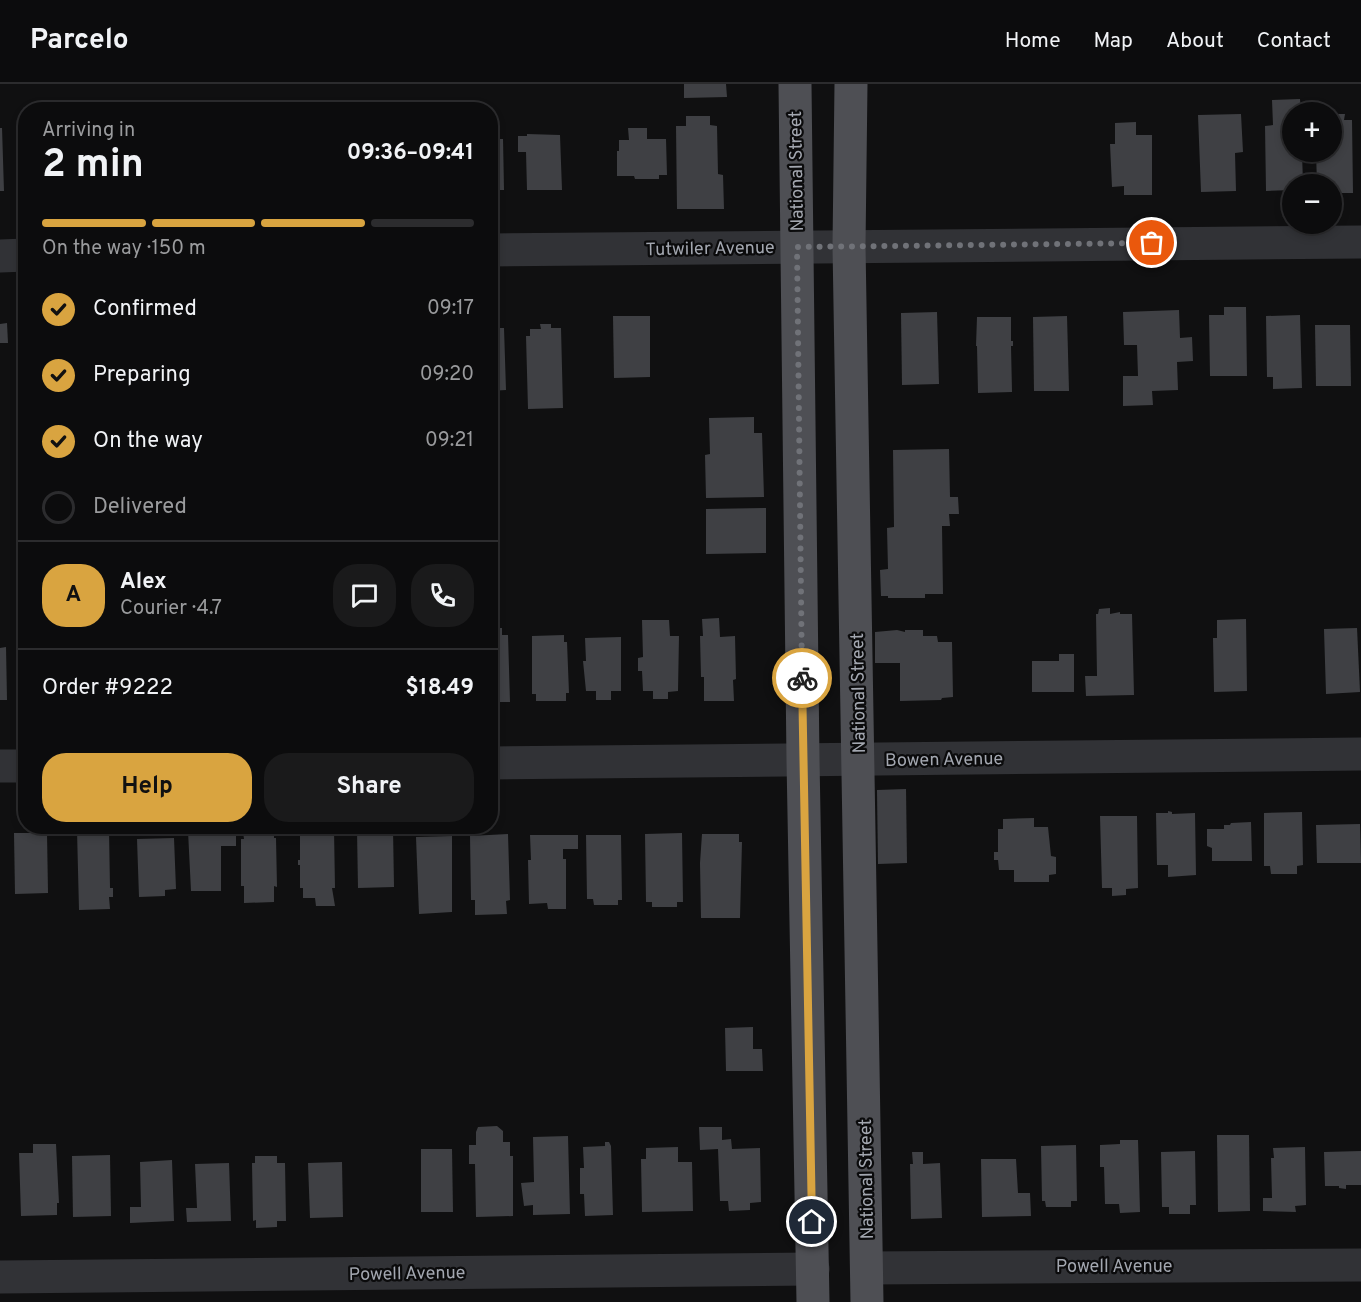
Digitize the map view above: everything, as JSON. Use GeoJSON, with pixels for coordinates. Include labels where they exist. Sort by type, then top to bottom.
{"type":"FeatureCollection","features":[{"type":"Feature","properties":{"kind":"main road","name":"National Street"},"geometry":{"type":"LineString","coordinates":[[795,84],[803,760],[813,1302]]}},
{"type":"Feature","properties":{"kind":"main road","name":"National Street"},"geometry":{"type":"LineString","coordinates":[[851,84],[849,246],[867,1302]]}},
{"type":"Feature","properties":{"kind":"street","name":"Tutwiler Avenue"},"geometry":{"type":"LineString","coordinates":[[498,250],[1361,242]]}},
{"type":"Feature","properties":{"kind":"street"},"geometry":{"type":"LineString","coordinates":[[0,256],[18,255]]}},
{"type":"Feature","properties":{"kind":"street","name":"Bowen Avenue"},"geometry":{"type":"LineString","coordinates":[[498,763],[1361,754]]}},
{"type":"Feature","properties":{"kind":"street"},"geometry":{"type":"LineString","coordinates":[[0,766],[18,766]]}},
{"type":"Feature","properties":{"kind":"street","name":"Powell Avenue"},"geometry":{"type":"LineString","coordinates":[[867,1268],[1361,1264]]}},
{"type":"Feature","properties":{"kind":"street","name":"Powell Avenue"},"geometry":{"type":"LineString","coordinates":[[0,1277],[813,1269]]}},
{"type":"Feature","properties":{"kind":"building"},"geometry":{"type":"Polygon","coordinates":[[[684,84],[726,84],[727,97],[684,98],[684,84]]]}},
{"type":"Feature","properties":{"kind":"building"},"geometry":{"type":"Polygon","coordinates":[[[1300,99],[1300,102],[1282,102],[1282,162],[1302,162],[1303,174],[1282,174],[1282,190],[1266,191],[1265,126],[1273,125],[1272,100],[1300,99]]]}},
{"type":"Feature","properties":{"kind":"building"},"geometry":{"type":"Polygon","coordinates":[[[1241,114],[1243,152],[1235,153],[1236,191],[1201,192],[1198,115],[1241,114]]]}},
{"type":"Feature","properties":{"kind":"building"},"geometry":{"type":"Polygon","coordinates":[[[1342,114],[1345,114],[1344,120],[1352,120],[1353,193],[1342,193],[1342,174],[1317,174],[1316,162],[1342,162],[1342,114]]]}},
{"type":"Feature","properties":{"kind":"building"},"geometry":{"type":"Polygon","coordinates":[[[686,116],[710,116],[710,125],[717,126],[718,174],[723,175],[724,209],[677,209],[676,126],[686,126],[686,116]]]}},
{"type":"Feature","properties":{"kind":"building"},"geometry":{"type":"Polygon","coordinates":[[[1136,122],[1136,135],[1152,135],[1152,195],[1124,195],[1124,186],[1112,187],[1110,144],[1115,144],[1115,123],[1136,122]]]}},
{"type":"Feature","properties":{"kind":"building"},"geometry":{"type":"Polygon","coordinates":[[[0,128],[2,128],[4,191],[0,191],[0,128]]]}},
{"type":"Feature","properties":{"kind":"building"},"geometry":{"type":"Polygon","coordinates":[[[628,128],[647,128],[647,139],[666,139],[667,175],[659,175],[659,179],[617,176],[619,140],[629,140],[628,128]]]}},
{"type":"Feature","properties":{"kind":"building"},"geometry":{"type":"Polygon","coordinates":[[[527,134],[560,135],[562,190],[527,190],[526,152],[518,152],[518,136],[527,136],[527,134]]]}},
{"type":"Feature","properties":{"kind":"building"},"geometry":{"type":"Polygon","coordinates":[[[498,139],[503,139],[504,190],[498,190],[498,139]]]}},
{"type":"Feature","properties":{"kind":"building"},"geometry":{"type":"Polygon","coordinates":[[[1224,307],[1246,307],[1247,376],[1210,376],[1209,315],[1224,315],[1224,307]]]}},
{"type":"Feature","properties":{"kind":"building"},"geometry":{"type":"Polygon","coordinates":[[[1179,310],[1180,338],[1192,337],[1193,361],[1177,362],[1178,390],[1152,391],[1153,405],[1123,406],[1123,376],[1138,376],[1137,345],[1124,345],[1123,312],[1179,310]]]}},
{"type":"Feature","properties":{"kind":"building"},"geometry":{"type":"Polygon","coordinates":[[[937,312],[939,384],[902,385],[901,313],[937,312]]]}},
{"type":"Feature","properties":{"kind":"building"},"geometry":{"type":"Polygon","coordinates":[[[1300,315],[1302,388],[1273,389],[1273,377],[1267,377],[1266,316],[1300,315]]]}},
{"type":"Feature","properties":{"kind":"building"},"geometry":{"type":"Polygon","coordinates":[[[613,316],[650,316],[650,377],[614,378],[613,316]]]}},
{"type":"Feature","properties":{"kind":"building"},"geometry":{"type":"Polygon","coordinates":[[[1067,316],[1069,391],[1034,391],[1033,317],[1067,316]]]}},
{"type":"Feature","properties":{"kind":"building"},"geometry":{"type":"Polygon","coordinates":[[[977,317],[1011,317],[1012,392],[978,393],[977,317]]]}},
{"type":"Feature","properties":{"kind":"building"},"geometry":{"type":"Polygon","coordinates":[[[7,323],[8,343],[0,343],[0,324],[7,323]]]}},
{"type":"Feature","properties":{"kind":"building"},"geometry":{"type":"Polygon","coordinates":[[[540,324],[551,324],[551,328],[561,328],[563,408],[528,409],[526,336],[530,336],[530,329],[541,329],[540,324]]]}},
{"type":"Feature","properties":{"kind":"building"},"geometry":{"type":"Polygon","coordinates":[[[1315,325],[1350,325],[1351,386],[1316,386],[1315,325]]]}},
{"type":"Feature","properties":{"kind":"building"},"geometry":{"type":"Polygon","coordinates":[[[498,328],[504,328],[506,390],[498,390],[498,328]]]}},
{"type":"Feature","properties":{"kind":"building"},"geometry":{"type":"Polygon","coordinates":[[[16,368],[18,368],[18,406],[16,368]]]}},
{"type":"Feature","properties":{"kind":"building"},"geometry":{"type":"Polygon","coordinates":[[[754,417],[754,433],[762,433],[764,497],[706,498],[705,455],[710,454],[709,418],[754,417]]]}},
{"type":"Feature","properties":{"kind":"building"},"geometry":{"type":"Polygon","coordinates":[[[949,449],[950,497],[958,497],[959,514],[949,514],[950,526],[942,526],[943,594],[925,594],[925,598],[881,596],[880,570],[888,569],[887,528],[894,527],[893,450],[949,449]]]}},
{"type":"Feature","properties":{"kind":"building"},"geometry":{"type":"Polygon","coordinates":[[[766,508],[766,553],[706,554],[706,509],[766,508]]]}},
{"type":"Feature","properties":{"kind":"building"},"geometry":{"type":"Polygon","coordinates":[[[1110,608],[1110,614],[1120,612],[1120,614],[1132,614],[1134,695],[1086,696],[1085,676],[1097,676],[1096,614],[1099,609],[1110,608]]]}},
{"type":"Feature","properties":{"kind":"building"},"geometry":{"type":"Polygon","coordinates":[[[719,618],[720,637],[735,636],[734,701],[704,701],[700,636],[703,636],[702,619],[719,618]]]}},
{"type":"Feature","properties":{"kind":"building"},"geometry":{"type":"Polygon","coordinates":[[[1246,619],[1247,691],[1214,692],[1213,638],[1217,638],[1217,620],[1246,619]]]}},
{"type":"Feature","properties":{"kind":"building"},"geometry":{"type":"Polygon","coordinates":[[[642,620],[669,620],[670,636],[679,636],[678,691],[668,692],[668,699],[653,699],[653,691],[643,691],[642,671],[638,671],[638,658],[643,657],[642,620]]]}},
{"type":"Feature","properties":{"kind":"building"},"geometry":{"type":"Polygon","coordinates":[[[498,628],[502,628],[502,635],[508,635],[510,702],[498,702],[498,628]]]}},
{"type":"Feature","properties":{"kind":"building"},"geometry":{"type":"Polygon","coordinates":[[[1357,628],[1360,692],[1326,694],[1324,629],[1357,628]]]}},
{"type":"Feature","properties":{"kind":"building"},"geometry":{"type":"Polygon","coordinates":[[[897,630],[905,632],[905,630],[923,630],[923,636],[937,636],[938,642],[952,642],[953,697],[941,700],[900,701],[900,663],[875,663],[875,632],[897,630]]]}},
{"type":"Feature","properties":{"kind":"building"},"geometry":{"type":"Polygon","coordinates":[[[564,635],[564,642],[567,642],[569,693],[566,693],[566,701],[536,701],[536,694],[532,694],[532,636],[564,635]]]}},
{"type":"Feature","properties":{"kind":"building"},"geometry":{"type":"Polygon","coordinates":[[[621,637],[621,691],[611,691],[611,700],[596,700],[596,691],[586,691],[583,661],[586,661],[585,638],[621,637]]]}},
{"type":"Feature","properties":{"kind":"building"},"geometry":{"type":"Polygon","coordinates":[[[6,647],[7,700],[0,700],[0,648],[6,647]]]}},
{"type":"Feature","properties":{"kind":"building"},"geometry":{"type":"Polygon","coordinates":[[[18,654],[18,701],[17,701],[18,654]]]}},
{"type":"Feature","properties":{"kind":"building"},"geometry":{"type":"Polygon","coordinates":[[[1059,654],[1074,654],[1074,692],[1032,692],[1032,661],[1059,661],[1059,654]]]}},
{"type":"Feature","properties":{"kind":"building"},"geometry":{"type":"Polygon","coordinates":[[[906,789],[907,863],[878,864],[877,790],[906,789]]]}},
{"type":"Feature","properties":{"kind":"building"},"geometry":{"type":"Polygon","coordinates":[[[1168,811],[1172,814],[1195,813],[1196,875],[1168,877],[1168,865],[1157,865],[1156,813],[1168,813],[1168,811]]]}},
{"type":"Feature","properties":{"kind":"building"},"geometry":{"type":"Polygon","coordinates":[[[1302,812],[1303,865],[1297,866],[1297,874],[1271,874],[1270,866],[1264,866],[1264,813],[1302,812]]]}},
{"type":"Feature","properties":{"kind":"building"},"geometry":{"type":"Polygon","coordinates":[[[1100,816],[1137,816],[1138,888],[1126,889],[1126,895],[1112,896],[1112,888],[1102,888],[1100,816]]]}},
{"type":"Feature","properties":{"kind":"building"},"geometry":{"type":"Polygon","coordinates":[[[1034,818],[1034,827],[1048,827],[1051,856],[1056,857],[1056,874],[1049,875],[1049,882],[1014,882],[1014,870],[999,870],[998,860],[994,860],[994,852],[998,852],[998,829],[1003,829],[1003,819],[1034,818]]]}},
{"type":"Feature","properties":{"kind":"building"},"geometry":{"type":"Polygon","coordinates":[[[1251,822],[1252,861],[1212,861],[1212,848],[1207,846],[1207,829],[1224,829],[1224,825],[1231,823],[1251,822]]]}},
{"type":"Feature","properties":{"kind":"building"},"geometry":{"type":"Polygon","coordinates":[[[1360,824],[1361,863],[1317,863],[1316,825],[1360,824]]]}},
{"type":"Feature","properties":{"kind":"building"},"geometry":{"type":"Polygon","coordinates":[[[14,833],[47,834],[48,893],[15,894],[14,833]]]}},
{"type":"Feature","properties":{"kind":"building"},"geometry":{"type":"Polygon","coordinates":[[[682,833],[683,902],[677,902],[677,907],[652,907],[652,902],[646,902],[645,834],[682,833]]]}},
{"type":"Feature","properties":{"kind":"building"},"geometry":{"type":"Polygon","coordinates":[[[77,834],[109,834],[110,888],[113,888],[113,897],[109,897],[110,909],[79,910],[77,834]]]}},
{"type":"Feature","properties":{"kind":"building"},"geometry":{"type":"Polygon","coordinates":[[[188,834],[236,834],[236,846],[221,846],[221,891],[191,891],[188,834]]]}},
{"type":"Feature","properties":{"kind":"building"},"geometry":{"type":"Polygon","coordinates":[[[243,834],[274,834],[276,838],[277,887],[274,886],[274,902],[244,903],[244,886],[241,886],[241,839],[244,839],[243,834]]]}},
{"type":"Feature","properties":{"kind":"building"},"geometry":{"type":"Polygon","coordinates":[[[300,834],[334,834],[335,888],[332,888],[335,906],[316,906],[315,898],[303,898],[303,888],[300,888],[300,865],[298,865],[298,860],[300,860],[300,834]]]}},
{"type":"Feature","properties":{"kind":"building"},"geometry":{"type":"Polygon","coordinates":[[[357,834],[393,834],[394,887],[358,888],[357,834]]]}},
{"type":"Feature","properties":{"kind":"building"},"geometry":{"type":"Polygon","coordinates":[[[508,834],[510,900],[506,901],[507,914],[475,915],[475,900],[471,900],[470,836],[508,834]]]}},
{"type":"Feature","properties":{"kind":"building"},"geometry":{"type":"Polygon","coordinates":[[[702,834],[739,834],[739,842],[742,842],[740,918],[701,918],[702,834]]]}},
{"type":"Feature","properties":{"kind":"building"},"geometry":{"type":"Polygon","coordinates":[[[530,835],[578,835],[578,849],[563,849],[563,859],[566,859],[566,909],[548,909],[547,903],[529,904],[530,835]]]}},
{"type":"Feature","properties":{"kind":"building"},"geometry":{"type":"Polygon","coordinates":[[[586,835],[621,835],[622,900],[618,900],[618,905],[594,905],[593,899],[587,899],[586,835]]]}},
{"type":"Feature","properties":{"kind":"building"},"geometry":{"type":"Polygon","coordinates":[[[452,836],[452,912],[419,914],[416,837],[452,836]]]}},
{"type":"Feature","properties":{"kind":"building"},"geometry":{"type":"Polygon","coordinates":[[[174,838],[176,889],[165,890],[165,896],[139,897],[137,839],[174,838]]]}},
{"type":"Feature","properties":{"kind":"building"},"geometry":{"type":"Polygon","coordinates":[[[753,1027],[753,1049],[762,1049],[763,1071],[726,1071],[725,1028],[753,1027]]]}},
{"type":"Feature","properties":{"kind":"building"},"geometry":{"type":"Polygon","coordinates":[[[497,1126],[503,1131],[503,1142],[510,1142],[510,1156],[513,1156],[513,1216],[476,1217],[475,1164],[469,1164],[469,1145],[476,1145],[478,1127],[497,1126]]]}},
{"type":"Feature","properties":{"kind":"building"},"geometry":{"type":"Polygon","coordinates":[[[699,1127],[722,1127],[722,1140],[731,1139],[732,1149],[760,1148],[761,1202],[750,1203],[750,1210],[729,1211],[728,1201],[720,1201],[718,1149],[700,1150],[699,1127]]]}},
{"type":"Feature","properties":{"kind":"building"},"geometry":{"type":"Polygon","coordinates":[[[1217,1135],[1249,1135],[1250,1211],[1218,1212],[1217,1135]]]}},
{"type":"Feature","properties":{"kind":"building"},"geometry":{"type":"Polygon","coordinates":[[[568,1136],[570,1214],[533,1215],[533,1205],[524,1206],[521,1183],[534,1182],[533,1137],[568,1136]]]}},
{"type":"Feature","properties":{"kind":"building"},"geometry":{"type":"Polygon","coordinates":[[[1120,1140],[1138,1140],[1140,1212],[1120,1213],[1119,1204],[1105,1204],[1104,1167],[1100,1167],[1100,1145],[1120,1144],[1120,1140]]]}},
{"type":"Feature","properties":{"kind":"building"},"geometry":{"type":"Polygon","coordinates":[[[605,1142],[609,1142],[611,1146],[613,1215],[585,1216],[584,1194],[580,1194],[580,1168],[584,1168],[583,1147],[605,1146],[605,1142]]]}},
{"type":"Feature","properties":{"kind":"building"},"geometry":{"type":"Polygon","coordinates":[[[33,1144],[56,1144],[59,1203],[57,1203],[57,1215],[21,1216],[19,1153],[33,1153],[33,1144]]]}},
{"type":"Feature","properties":{"kind":"building"},"geometry":{"type":"Polygon","coordinates":[[[1076,1145],[1077,1201],[1071,1201],[1071,1207],[1046,1207],[1045,1201],[1042,1201],[1041,1146],[1076,1145]]]}},
{"type":"Feature","properties":{"kind":"building"},"geometry":{"type":"Polygon","coordinates":[[[678,1147],[678,1162],[692,1162],[693,1211],[642,1212],[641,1159],[646,1159],[646,1148],[678,1147]]]}},
{"type":"Feature","properties":{"kind":"building"},"geometry":{"type":"Polygon","coordinates":[[[1305,1147],[1306,1205],[1295,1206],[1296,1212],[1263,1211],[1263,1198],[1272,1198],[1273,1148],[1305,1147]]]}},
{"type":"Feature","properties":{"kind":"building"},"geometry":{"type":"Polygon","coordinates":[[[421,1149],[452,1149],[453,1212],[421,1212],[421,1149]]]}},
{"type":"Feature","properties":{"kind":"building"},"geometry":{"type":"Polygon","coordinates":[[[1195,1151],[1196,1205],[1190,1205],[1190,1214],[1169,1214],[1169,1207],[1162,1207],[1161,1152],[1195,1151]]]}},
{"type":"Feature","properties":{"kind":"building"},"geometry":{"type":"Polygon","coordinates":[[[1361,1151],[1361,1185],[1346,1185],[1346,1189],[1339,1188],[1339,1186],[1325,1186],[1324,1152],[1361,1151]]]}},
{"type":"Feature","properties":{"kind":"building"},"geometry":{"type":"Polygon","coordinates":[[[912,1152],[923,1152],[923,1164],[940,1163],[942,1218],[911,1219],[910,1164],[913,1164],[912,1152]]]}},
{"type":"Feature","properties":{"kind":"building"},"geometry":{"type":"Polygon","coordinates":[[[110,1155],[111,1216],[73,1217],[72,1156],[110,1155]]]}},
{"type":"Feature","properties":{"kind":"building"},"geometry":{"type":"Polygon","coordinates":[[[255,1156],[277,1156],[277,1163],[285,1163],[286,1221],[277,1221],[277,1227],[256,1228],[256,1220],[253,1221],[252,1163],[255,1163],[255,1156]]]}},
{"type":"Feature","properties":{"kind":"building"},"geometry":{"type":"Polygon","coordinates":[[[981,1159],[1016,1159],[1018,1193],[1030,1193],[1031,1216],[982,1217],[981,1159]]]}},
{"type":"Feature","properties":{"kind":"building"},"geometry":{"type":"Polygon","coordinates":[[[172,1160],[174,1221],[130,1223],[130,1207],[141,1207],[140,1162],[172,1160]]]}},
{"type":"Feature","properties":{"kind":"building"},"geometry":{"type":"Polygon","coordinates":[[[342,1162],[343,1217],[310,1218],[308,1163],[342,1162]]]}},
{"type":"Feature","properties":{"kind":"building"},"geometry":{"type":"Polygon","coordinates":[[[229,1163],[231,1221],[187,1222],[186,1208],[197,1208],[195,1164],[229,1163]]]}},
{"type":"Feature","properties":{"kind":"way so far"},"geometry":{"type":"LineString","coordinates":[[802,678],[797,247],[1152,243]]}},
{"type":"Feature","properties":{"kind":"route"},"geometry":{"type":"LineString","coordinates":[[802,678],[812,1222]]}}]}
